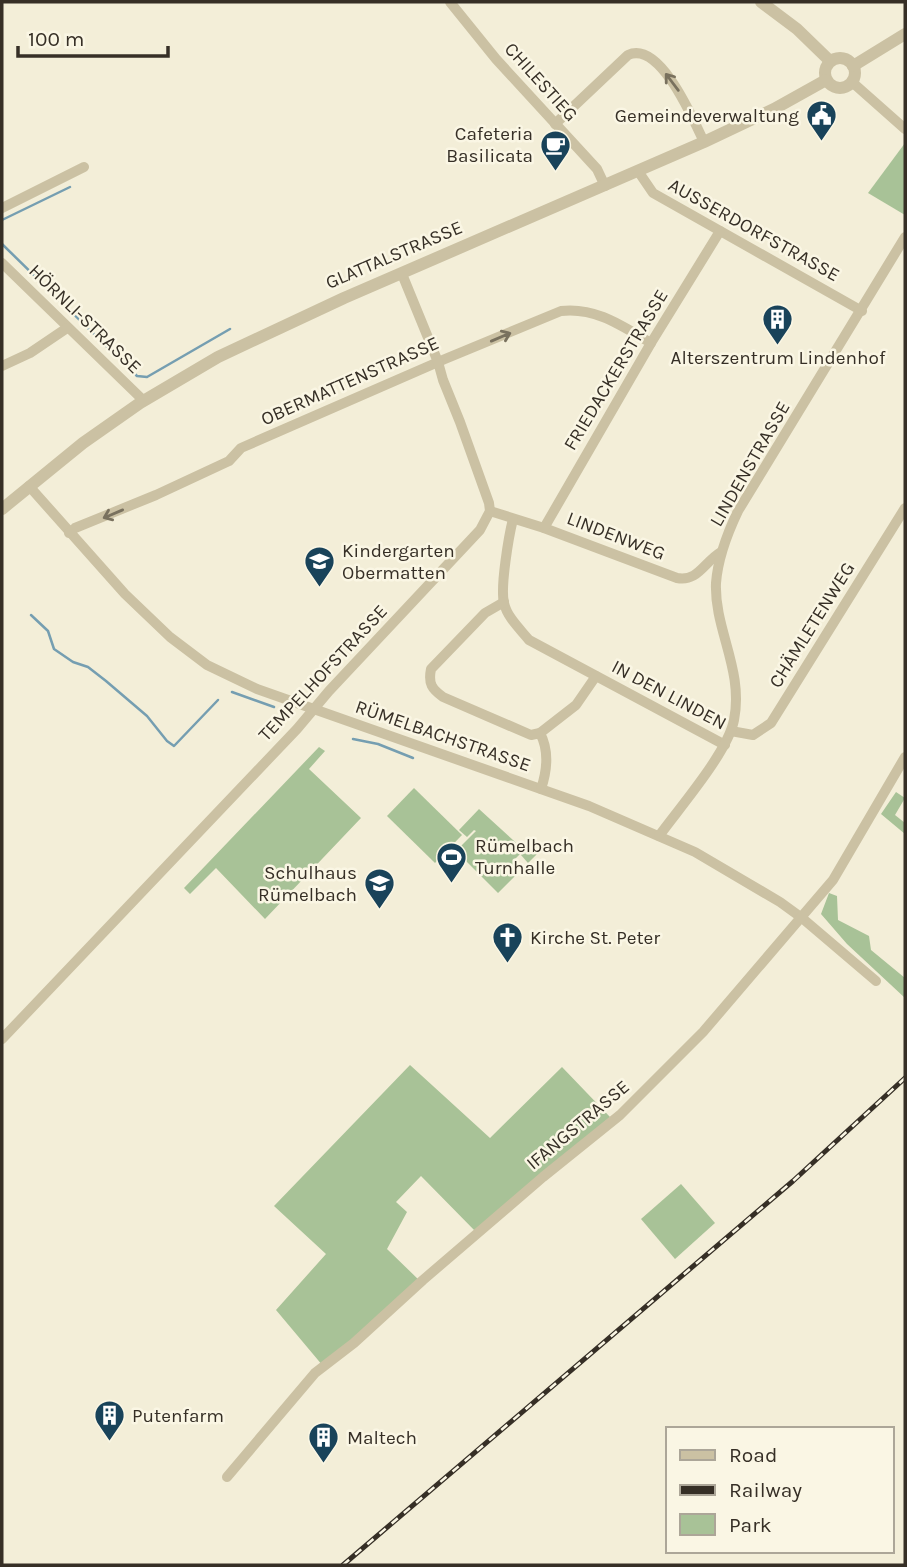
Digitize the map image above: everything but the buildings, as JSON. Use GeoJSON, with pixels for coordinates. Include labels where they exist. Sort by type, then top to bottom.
{"type":"FeatureCollection","features":[{"type":"Feature","properties":{"kind":"street","name":"CHILESTIEG"},"geometry":{"type":"LineString","coordinates":[[450,2],[496,59],[597,169],[605,186]]}},
{"type":"Feature","properties":{"kind":"street"},"geometry":{"type":"LineString","coordinates":[[761,2],[797,29],[830,61]]}},
{"type":"Feature","properties":{"kind":"street"},"geometry":{"type":"LineString","coordinates":[[853,66],[905,34]]}},
{"type":"Feature","properties":{"kind":"street"},"geometry":{"type":"LineString","coordinates":[[555,124],[628,55],[642,52],[675,82],[704,142]]}},
{"type":"Feature","properties":{"kind":"street"},"geometry":{"type":"LineString","coordinates":[[835,58],[845,59],[853,66],[855,74],[852,82],[839,88],[826,80],[824,72],[835,58]]}},
{"type":"Feature","properties":{"kind":"street","name":"GLATTALSTRASSE"},"geometry":{"type":"LineString","coordinates":[[2,509],[83,443],[144,401],[218,357],[704,142],[826,80]]}},
{"type":"Feature","properties":{"kind":"street"},"geometry":{"type":"LineString","coordinates":[[852,82],[905,130]]}},
{"type":"Feature","properties":{"kind":"street"},"geometry":{"type":"LineString","coordinates":[[2,208],[84,167]]}},
{"type":"Feature","properties":{"kind":"street","name":"AUSSERDORFSTRASSE"},"geometry":{"type":"LineString","coordinates":[[638,171],[653,193],[862,311]]}},
{"type":"Feature","properties":{"kind":"street","name":"FRIEDACKERSTRASSE"},"geometry":{"type":"LineString","coordinates":[[544,528],[651,343],[720,231]]}},
{"type":"Feature","properties":{"kind":"street","name":"LINDENSTRASSE"},"geometry":{"type":"LineString","coordinates":[[660,836],[725,745],[731,732],[736,686],[719,611],[716,584],[721,552],[738,512],[905,237]]}},
{"type":"Feature","properties":{"kind":"street","name":"HÖRNLI-STRASSE"},"geometry":{"type":"LineString","coordinates":[[2,263],[144,401]]}},
{"type":"Feature","properties":{"kind":"street"},"geometry":{"type":"LineString","coordinates":[[402,274],[438,362],[490,511]]}},
{"type":"Feature","properties":{"kind":"street","name":"OBERMATTENSTRASSE"},"geometry":{"type":"LineString","coordinates":[[69,533],[229,461],[241,448],[561,311],[577,309],[600,315],[651,343]]}},
{"type":"Feature","properties":{"kind":"street"},"geometry":{"type":"LineString","coordinates":[[2,366],[30,353],[67,328]]}},
{"type":"Feature","properties":{"kind":"street","name":"RÜMELBACHSTRASSE"},"geometry":{"type":"LineString","coordinates":[[29,486],[125,594],[170,638],[208,665],[257,689],[589,806],[695,852],[780,902],[876,981]]}},
{"type":"Feature","properties":{"kind":"street","name":"CHÄMLETENWEG"},"geometry":{"type":"LineString","coordinates":[[731,732],[753,735],[771,723],[905,508]]}},
{"type":"Feature","properties":{"kind":"street","name":"LINDENWEG"},"geometry":{"type":"LineString","coordinates":[[490,511],[684,580],[698,573],[708,560],[721,552]]}},
{"type":"Feature","properties":{"kind":"street","name":"TEMPELHOFSTRASSE"},"geometry":{"type":"LineString","coordinates":[[2,1039],[314,710],[480,530],[490,511]]}},
{"type":"Feature","properties":{"kind":"street"},"geometry":{"type":"LineString","coordinates":[[513,519],[508,539],[504,602],[485,613],[430,669],[429,679],[432,689],[443,697],[531,735],[540,733],[547,745],[545,776],[541,789]]}},
{"type":"Feature","properties":{"kind":"street","name":"IN DEN LINDEN"},"geometry":{"type":"LineString","coordinates":[[504,602],[515,625],[529,640],[725,745]]}},
{"type":"Feature","properties":{"kind":"street","name":"IN DEN LINDEN"},"geometry":{"type":"LineString","coordinates":[[540,733],[582,699],[596,676]]}},
{"type":"Feature","properties":{"kind":"street","name":"IFANGSTRASSE"},"geometry":{"type":"LineString","coordinates":[[227,1477],[315,1373],[354,1343],[543,1177],[620,1115],[703,1032],[833,880],[905,757]]}},
{"type":"Feature","properties":{"kind":"green space"},"geometry":{"type":"Polygon","coordinates":[[[905,143],[905,215],[868,193],[905,143]]]}},
{"type":"Feature","properties":{"kind":"green space"},"geometry":{"type":"Polygon","coordinates":[[[319,747],[325,751],[309,769],[361,818],[265,919],[216,868],[190,894],[184,888],[319,747]]]}},
{"type":"Feature","properties":{"kind":"green space"},"geometry":{"type":"Polygon","coordinates":[[[414,788],[462,835],[435,863],[387,816],[414,788]]]}},
{"type":"Feature","properties":{"kind":"green space"},"geometry":{"type":"Polygon","coordinates":[[[896,792],[905,798],[895,815],[905,823],[905,834],[881,814],[896,792]]]}},
{"type":"Feature","properties":{"kind":"green space"},"geometry":{"type":"Polygon","coordinates":[[[479,809],[524,850],[515,859],[523,868],[498,893],[456,851],[476,831],[467,837],[459,830],[479,809]]]}},
{"type":"Feature","properties":{"kind":"green space"},"geometry":{"type":"Polygon","coordinates":[[[534,840],[543,848],[528,863],[521,855],[534,840]]]}},
{"type":"Feature","properties":{"kind":"green space"},"geometry":{"type":"Polygon","coordinates":[[[829,893],[837,896],[838,920],[869,936],[871,950],[905,978],[905,998],[847,944],[821,914],[829,893]]]}},
{"type":"Feature","properties":{"kind":"green space"},"geometry":{"type":"Polygon","coordinates":[[[410,1065],[490,1138],[562,1067],[610,1117],[477,1233],[421,1176],[396,1202],[407,1212],[387,1249],[421,1282],[323,1366],[276,1310],[326,1254],[274,1206],[410,1065]]]}},
{"type":"Feature","properties":{"kind":"green space"},"geometry":{"type":"Polygon","coordinates":[[[681,1184],[715,1223],[675,1259],[641,1219],[681,1184]]]}},
{"type":"Feature","properties":{"kind":"waterway"},"geometry":{"type":"LineString","coordinates":[[2,220],[70,187]]}},
{"type":"Feature","properties":{"kind":"waterway"},"geometry":{"type":"LineString","coordinates":[[2,244],[137,376],[147,377],[230,329]]}},
{"type":"Feature","properties":{"kind":"waterway"},"geometry":{"type":"LineString","coordinates":[[31,615],[48,631],[54,649],[73,662],[88,667],[106,681],[147,716],[174,746],[218,700]]}},
{"type":"Feature","properties":{"kind":"waterway"},"geometry":{"type":"LineString","coordinates":[[232,692],[274,707]]}},
{"type":"Feature","properties":{"kind":"waterway"},"geometry":{"type":"LineString","coordinates":[[353,739],[378,744],[413,758]]}},
{"type":"Feature","properties":{"kind":"railway"},"geometry":{"type":"LineString","coordinates":[[343,1565],[793,1181],[905,1078]]}},
{"type":"Feature","properties":{"kind":"place","name":"Gemeindeverwaltung"},"geometry":{"type":"Point","coordinates":[822,143]}},
{"type":"Feature","properties":{"kind":"place","name":"Cafeteria Basilicata"},"geometry":{"type":"Point","coordinates":[556,172]}},
{"type":"Feature","properties":{"kind":"place","name":"Alterszentrum Lindenhof"},"geometry":{"type":"Point","coordinates":[778,346]}},
{"type":"Feature","properties":{"kind":"place","name":"Kindergarten Obermatten"},"geometry":{"type":"Point","coordinates":[319,589]}},
{"type":"Feature","properties":{"kind":"place","name":"Rümelbach Turnhalle"},"geometry":{"type":"Point","coordinates":[452,884]}},
{"type":"Feature","properties":{"kind":"place","name":"Schulhaus Rümelbach"},"geometry":{"type":"Point","coordinates":[380,911]}},
{"type":"Feature","properties":{"kind":"place","name":"Kirche St. Peter"},"geometry":{"type":"Point","coordinates":[507,965]}},
{"type":"Feature","properties":{"kind":"place","name":"Putenfarm"},"geometry":{"type":"Point","coordinates":[109,1443]}},
{"type":"Feature","properties":{"kind":"place","name":"Maltech"},"geometry":{"type":"Point","coordinates":[324,1465]}}]}
